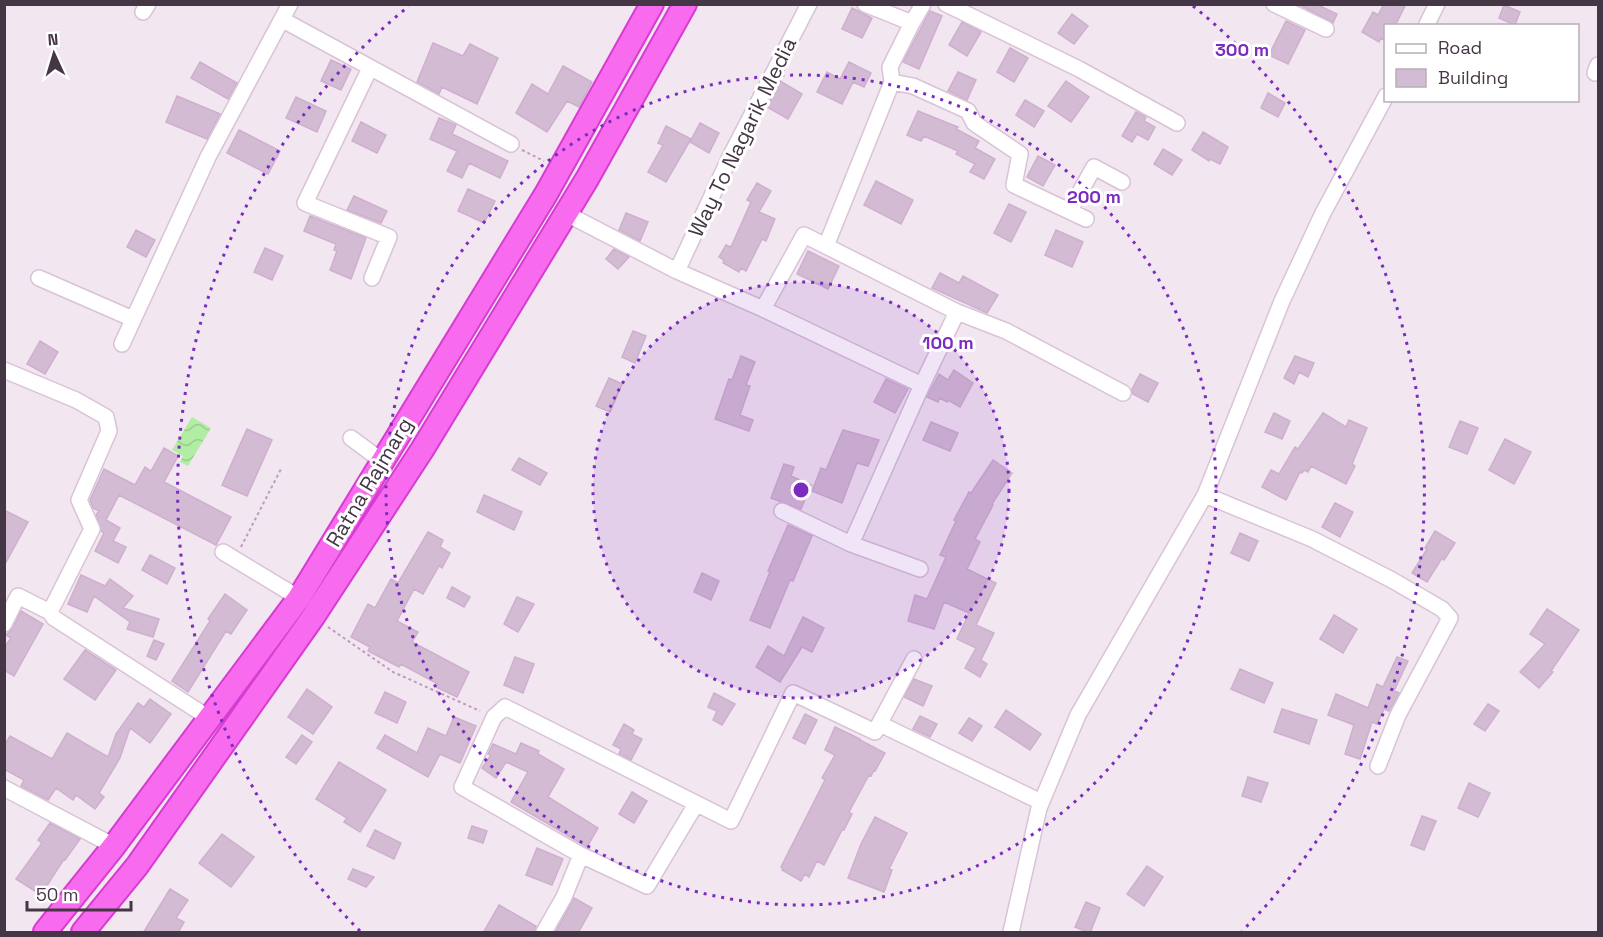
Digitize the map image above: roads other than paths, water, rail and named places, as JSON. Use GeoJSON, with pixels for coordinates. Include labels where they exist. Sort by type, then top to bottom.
{"type":"FeatureCollection","features":[{"type":"Feature","properties":{"kind":"highway","name":"Ratna Rajmarg"},"geometry":{"type":"LineString","coordinates":[[45,933],[114,846],[299,598],[560,169],[652,4]]}},
{"type":"Feature","properties":{"kind":"highway","name":"Ratna Rajmarg"},"geometry":{"type":"LineString","coordinates":[[83,933],[136,866],[313,617],[422,450],[565,213],[685,4]]}},
{"type":"Feature","properties":{"kind":"street"},"geometry":{"type":"LineString","coordinates":[[122,344],[208,157],[290,4]]}},
{"type":"Feature","properties":{"kind":"street","name":"Way To Nagarik Media"},"geometry":{"type":"LineString","coordinates":[[677,271],[730,157],[809,4]]}},
{"type":"Feature","properties":{"kind":"street"},"geometry":{"type":"LineString","coordinates":[[865,4],[912,23]]}},
{"type":"Feature","properties":{"kind":"street"},"geometry":{"type":"LineString","coordinates":[[826,246],[892,82],[890,67],[923,4]]}},
{"type":"Feature","properties":{"kind":"street"},"geometry":{"type":"LineString","coordinates":[[946,4],[1078,69],[1177,123]]}},
{"type":"Feature","properties":{"kind":"street"},"geometry":{"type":"LineString","coordinates":[[1274,4],[1326,29]]}},
{"type":"Feature","properties":{"kind":"street"},"geometry":{"type":"LineString","coordinates":[[1427,24],[1437,4]]}},
{"type":"Feature","properties":{"kind":"street"},"geometry":{"type":"LineString","coordinates":[[283,20],[511,144]]}},
{"type":"Feature","properties":{"kind":"street"},"geometry":{"type":"LineString","coordinates":[[370,68],[306,203],[388,237],[372,278]]}},
{"type":"Feature","properties":{"kind":"street"},"geometry":{"type":"LineString","coordinates":[[892,82],[913,86],[968,111],[974,123],[1020,154],[1014,185],[1086,219]]}},
{"type":"Feature","properties":{"kind":"street"},"geometry":{"type":"LineString","coordinates":[[1011,933],[1041,802],[1078,715],[1205,495],[1282,301],[1323,213],[1384,100]]}},
{"type":"Feature","properties":{"kind":"street"},"geometry":{"type":"LineString","coordinates":[[1070,210],[1094,167],[1122,182]]}},
{"type":"Feature","properties":{"kind":"street"},"geometry":{"type":"LineString","coordinates":[[565,213],[677,271],[763,309],[922,385]]}},
{"type":"Feature","properties":{"kind":"street"},"geometry":{"type":"LineString","coordinates":[[763,309],[804,235],[957,312],[1006,331],[1123,393]]}},
{"type":"Feature","properties":{"kind":"street"},"geometry":{"type":"LineString","coordinates":[[39,278],[133,319]]}},
{"type":"Feature","properties":{"kind":"street"},"geometry":{"type":"LineString","coordinates":[[851,543],[957,312]]}},
{"type":"Feature","properties":{"kind":"street"},"geometry":{"type":"LineString","coordinates":[[4,370],[76,400],[106,417],[109,431],[79,500],[92,530],[50,612]]}},
{"type":"Feature","properties":{"kind":"street"},"geometry":{"type":"LineString","coordinates":[[351,438],[382,461]]}},
{"type":"Feature","properties":{"kind":"street"},"geometry":{"type":"LineString","coordinates":[[1205,495],[1312,539],[1392,580],[1442,609],[1450,618],[1398,715],[1378,766]]}},
{"type":"Feature","properties":{"kind":"street"},"geometry":{"type":"LineString","coordinates":[[782,511],[851,543],[920,569]]}},
{"type":"Feature","properties":{"kind":"street"},"geometry":{"type":"LineString","coordinates":[[229,556],[299,598]]}},
{"type":"Feature","properties":{"kind":"street"},"geometry":{"type":"LineString","coordinates":[[4,624],[11,592],[50,612],[54,618],[210,718]]}},
{"type":"Feature","properties":{"kind":"street"},"geometry":{"type":"LineString","coordinates":[[696,804],[647,886],[581,855],[462,788],[494,717],[505,707],[731,821],[793,693],[876,732],[914,659]]}},
{"type":"Feature","properties":{"kind":"street"},"geometry":{"type":"LineString","coordinates":[[880,724],[1041,802]]}},
{"type":"Feature","properties":{"kind":"street"},"geometry":{"type":"LineString","coordinates":[[4,788],[114,846]]}},
{"type":"Feature","properties":{"kind":"street"},"geometry":{"type":"LineString","coordinates":[[544,933],[564,897],[581,855]]}},
{"type":"Feature","properties":{"kind":"water"},"geometry":{"type":"Polygon","coordinates":[[[192,417],[211,428],[188,466],[180,462],[183,456],[172,450],[192,417]]]}}]}
